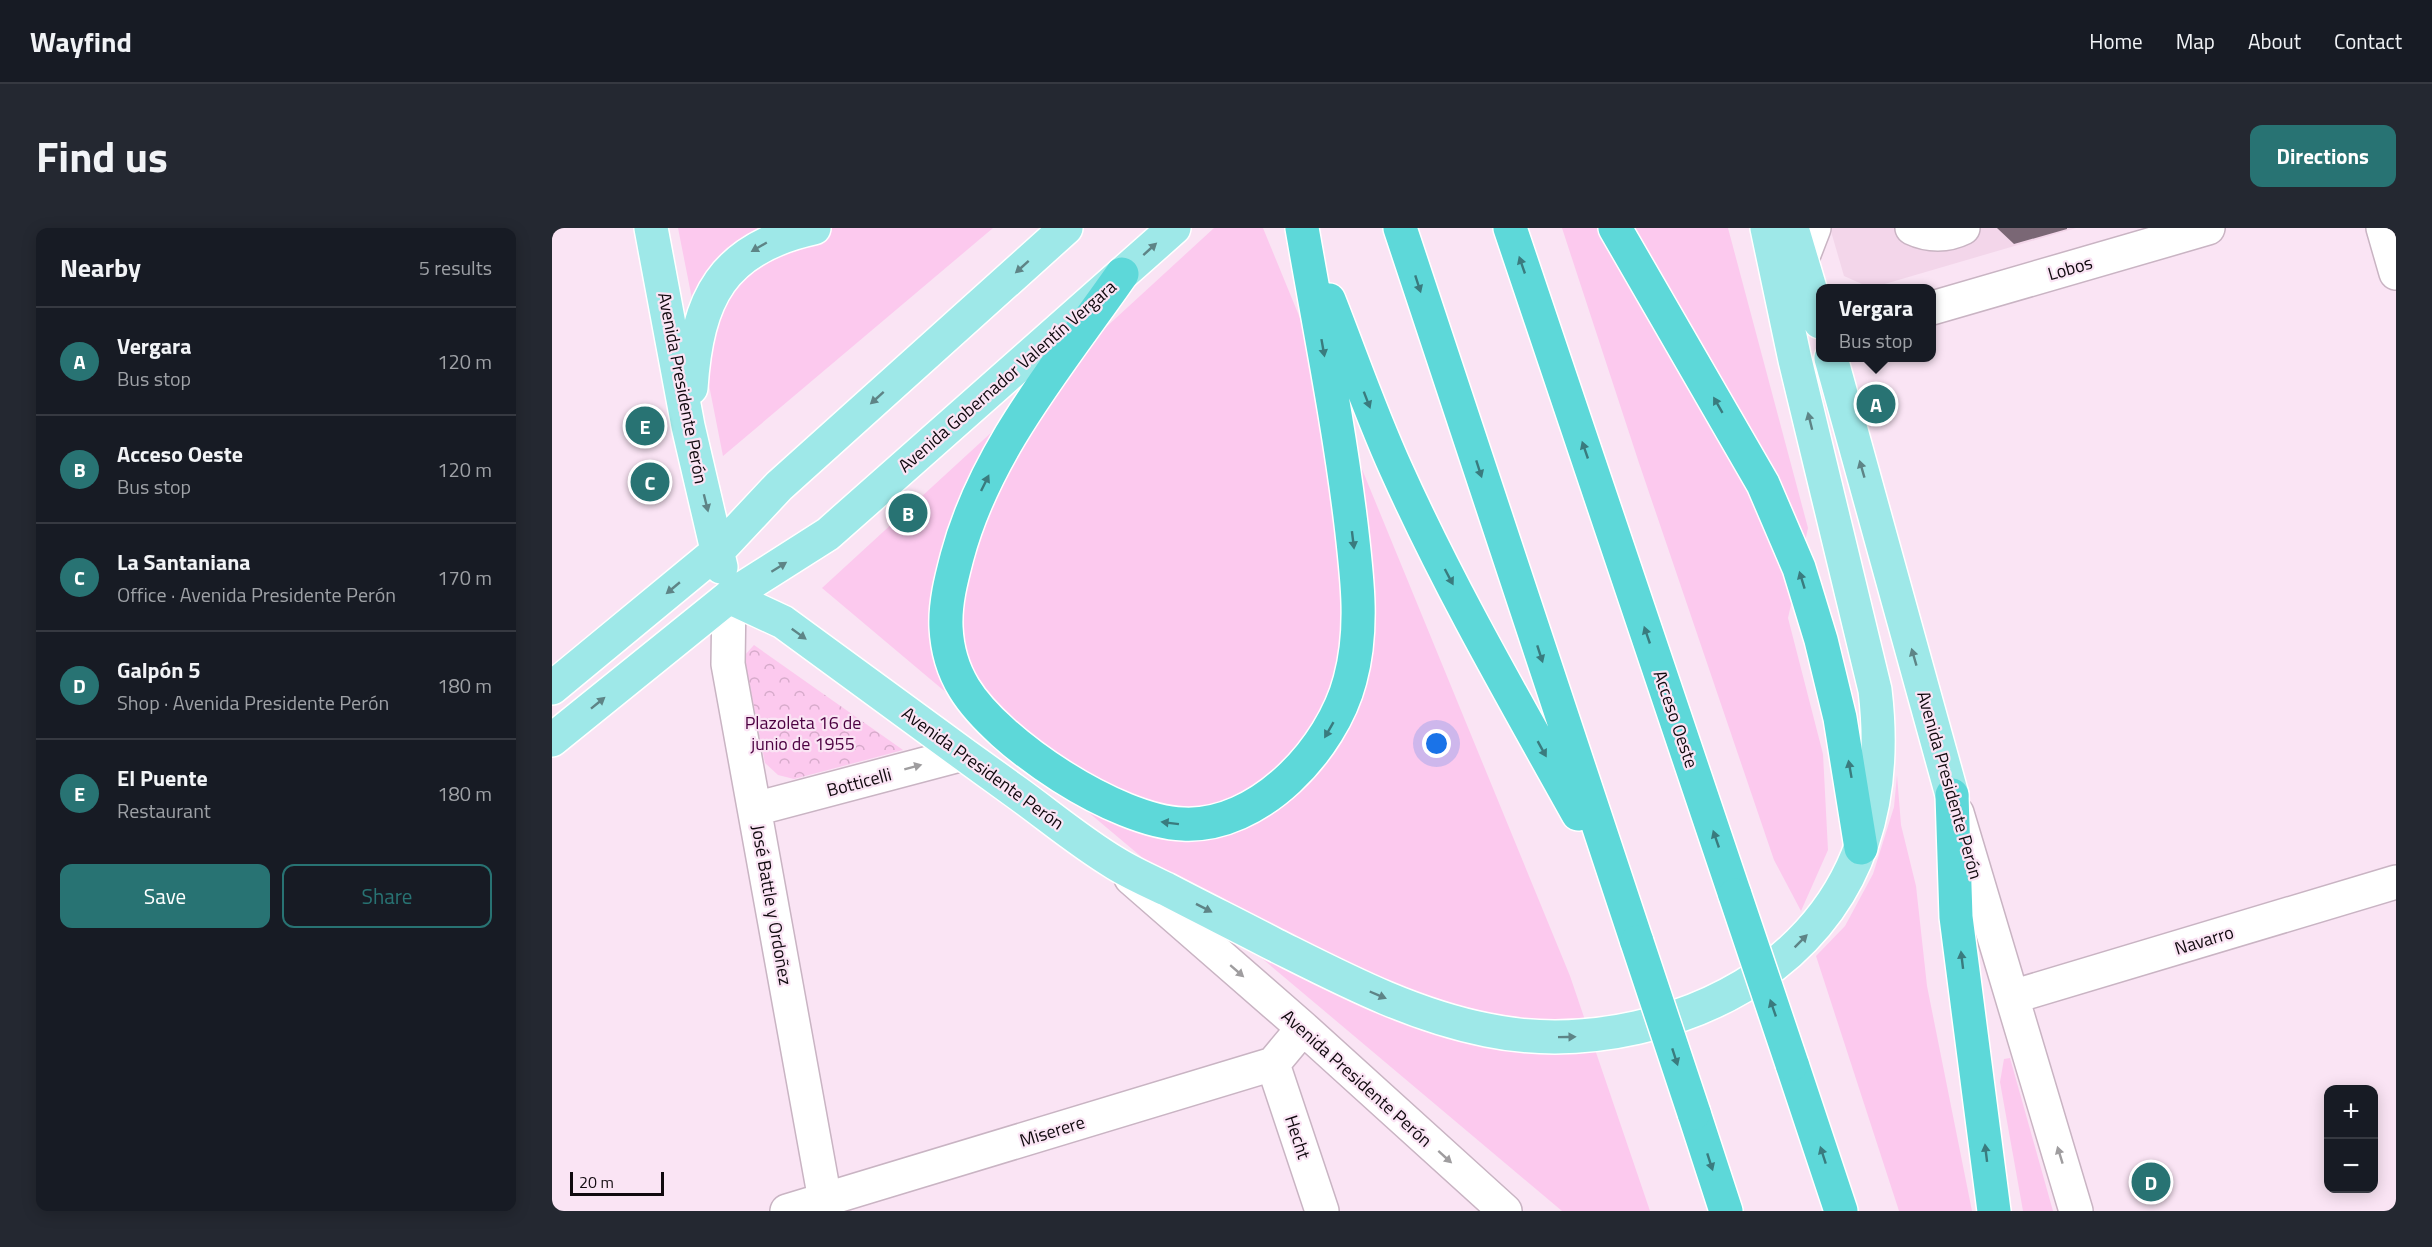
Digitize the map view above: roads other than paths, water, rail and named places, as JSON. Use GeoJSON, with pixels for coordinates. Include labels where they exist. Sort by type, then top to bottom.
{"type":"FeatureCollection","features":[{"type":"Feature","properties":{"kind":"highway"},"geometry":{"type":"LineString","coordinates":[[1122,274],[1023,416],[1002,449],[981,491],[963,536],[951,581],[946,617],[948,645],[956,673],[976,705],[1004,734],[1023,749],[1083,788],[1124,811],[1145,819],[1166,823],[1201,824],[1218,820],[1254,804],[1274,792],[1305,763],[1325,736],[1342,703],[1351,680],[1355,657],[1359,609],[1344,471],[1302,228]]}},
{"type":"Feature","properties":{"kind":"highway"},"geometry":{"type":"LineString","coordinates":[[1302,228],[1372,412],[1419,519],[1498,669],[1616,883]]}},
{"type":"Feature","properties":{"kind":"highway"},"geometry":{"type":"LineString","coordinates":[[1400,228],[1726,1211]]}},
{"type":"Feature","properties":{"kind":"highway","name":"Acceso Oeste"},"geometry":{"type":"LineString","coordinates":[[1510,228],[1841,1211]]}},
{"type":"Feature","properties":{"kind":"highway"},"geometry":{"type":"LineString","coordinates":[[1615,228],[1763,484],[1799,568],[1821,640],[1840,718],[1861,848]]}},
{"type":"Feature","properties":{"kind":"highway"},"geometry":{"type":"LineString","coordinates":[[1952,795],[1956,917],[1994,1211]]}},
{"type":"Feature","properties":{"kind":"main road","name":"Avenida Presidente Perón"},"geometry":{"type":"LineString","coordinates":[[651,228],[688,426],[729,597],[783,622],[1114,863]]}},
{"type":"Feature","properties":{"kind":"main road"},"geometry":{"type":"LineString","coordinates":[[688,426],[692,372],[700,327],[714,291],[735,265],[753,250],[780,237],[814,228]]}},
{"type":"Feature","properties":{"kind":"main road"},"geometry":{"type":"LineString","coordinates":[[552,688],[718,551],[779,486],[1066,228]]}},
{"type":"Feature","properties":{"kind":"main road","name":"Avenida Gobernador Valentín Vergara"},"geometry":{"type":"LineString","coordinates":[[552,740],[729,597],[828,534],[1173,228]]}},
{"type":"Feature","properties":{"kind":"main road"},"geometry":{"type":"LineString","coordinates":[[1114,863],[1357,986],[1396,1003],[1488,1031],[1533,1036],[1577,1037],[1633,1028],[1663,1020],[1715,1000],[1751,981],[1786,956],[1819,923],[1839,894],[1861,848],[1870,819],[1878,779],[1879,729],[1875,690],[1795,360],[1767,228]]}},
{"type":"Feature","properties":{"kind":"main road"},"geometry":{"type":"LineString","coordinates":[[1792,228],[1816,305]]}},
{"type":"Feature","properties":{"kind":"main road","name":"Avenida Presidente Perón"},"geometry":{"type":"LineString","coordinates":[[1832,362],[1952,795]]}},
{"type":"Feature","properties":{"kind":"street"},"geometry":{"type":"LineString","coordinates":[[1802,259],[1814,228]]}},
{"type":"Feature","properties":{"kind":"street"},"geometry":{"type":"LineString","coordinates":[[1912,228],[1921,232],[1949,235],[1964,228]]}},
{"type":"Feature","properties":{"kind":"street","name":"Lobos"},"geometry":{"type":"LineString","coordinates":[[1936,307],[2208,228]]}},
{"type":"Feature","properties":{"kind":"street"},"geometry":{"type":"LineString","coordinates":[[2383,228],[2396,273]]}},
{"type":"Feature","properties":{"kind":"street","name":"José Battle y Ordoñez"},"geometry":{"type":"LineString","coordinates":[[729,597],[728,664],[826,1205]]}},
{"type":"Feature","properties":{"kind":"street","name":"Botticelli"},"geometry":{"type":"LineString","coordinates":[[755,809],[963,754]]}},
{"type":"Feature","properties":{"kind":"street","name":"Avenida Presidente Perón"},"geometry":{"type":"LineString","coordinates":[[1952,795],[2076,1211]]}},
{"type":"Feature","properties":{"kind":"street","name":"Avenida Presidente Perón"},"geometry":{"type":"LineString","coordinates":[[1114,863],[1303,1028],[1505,1211]]}},
{"type":"Feature","properties":{"kind":"street","name":"Navarro"},"geometry":{"type":"LineString","coordinates":[[2012,997],[2396,882]]}},
{"type":"Feature","properties":{"kind":"street"},"geometry":{"type":"LineString","coordinates":[[1273,1064],[1303,1028]]}},
{"type":"Feature","properties":{"kind":"street","name":"Miserere"},"geometry":{"type":"LineString","coordinates":[[787,1211],[826,1205],[1273,1064]]}},
{"type":"Feature","properties":{"kind":"street","name":"Hecht"},"geometry":{"type":"LineString","coordinates":[[1273,1064],[1322,1211]]}},
{"type":"Feature","properties":{"kind":"place","name":"Vergara"},"geometry":{"type":"Point","coordinates":[1876,404]}},
{"type":"Feature","properties":{"kind":"place","name":"El Puente"},"geometry":{"type":"Point","coordinates":[645,426]}},
{"type":"Feature","properties":{"kind":"place","name":"La Santaniana"},"geometry":{"type":"Point","coordinates":[650,482]}},
{"type":"Feature","properties":{"kind":"place","name":"Acceso Oeste"},"geometry":{"type":"Point","coordinates":[908,513]}},
{"type":"Feature","properties":{"kind":"place","name":"Galpón 5"},"geometry":{"type":"Point","coordinates":[2151,1182]}},
{"type":"Feature","properties":{"kind":"park label","name":"Plazoleta 16 de junio de 1955"},"geometry":{"type":"Point","coordinates":[803,732]}}]}
